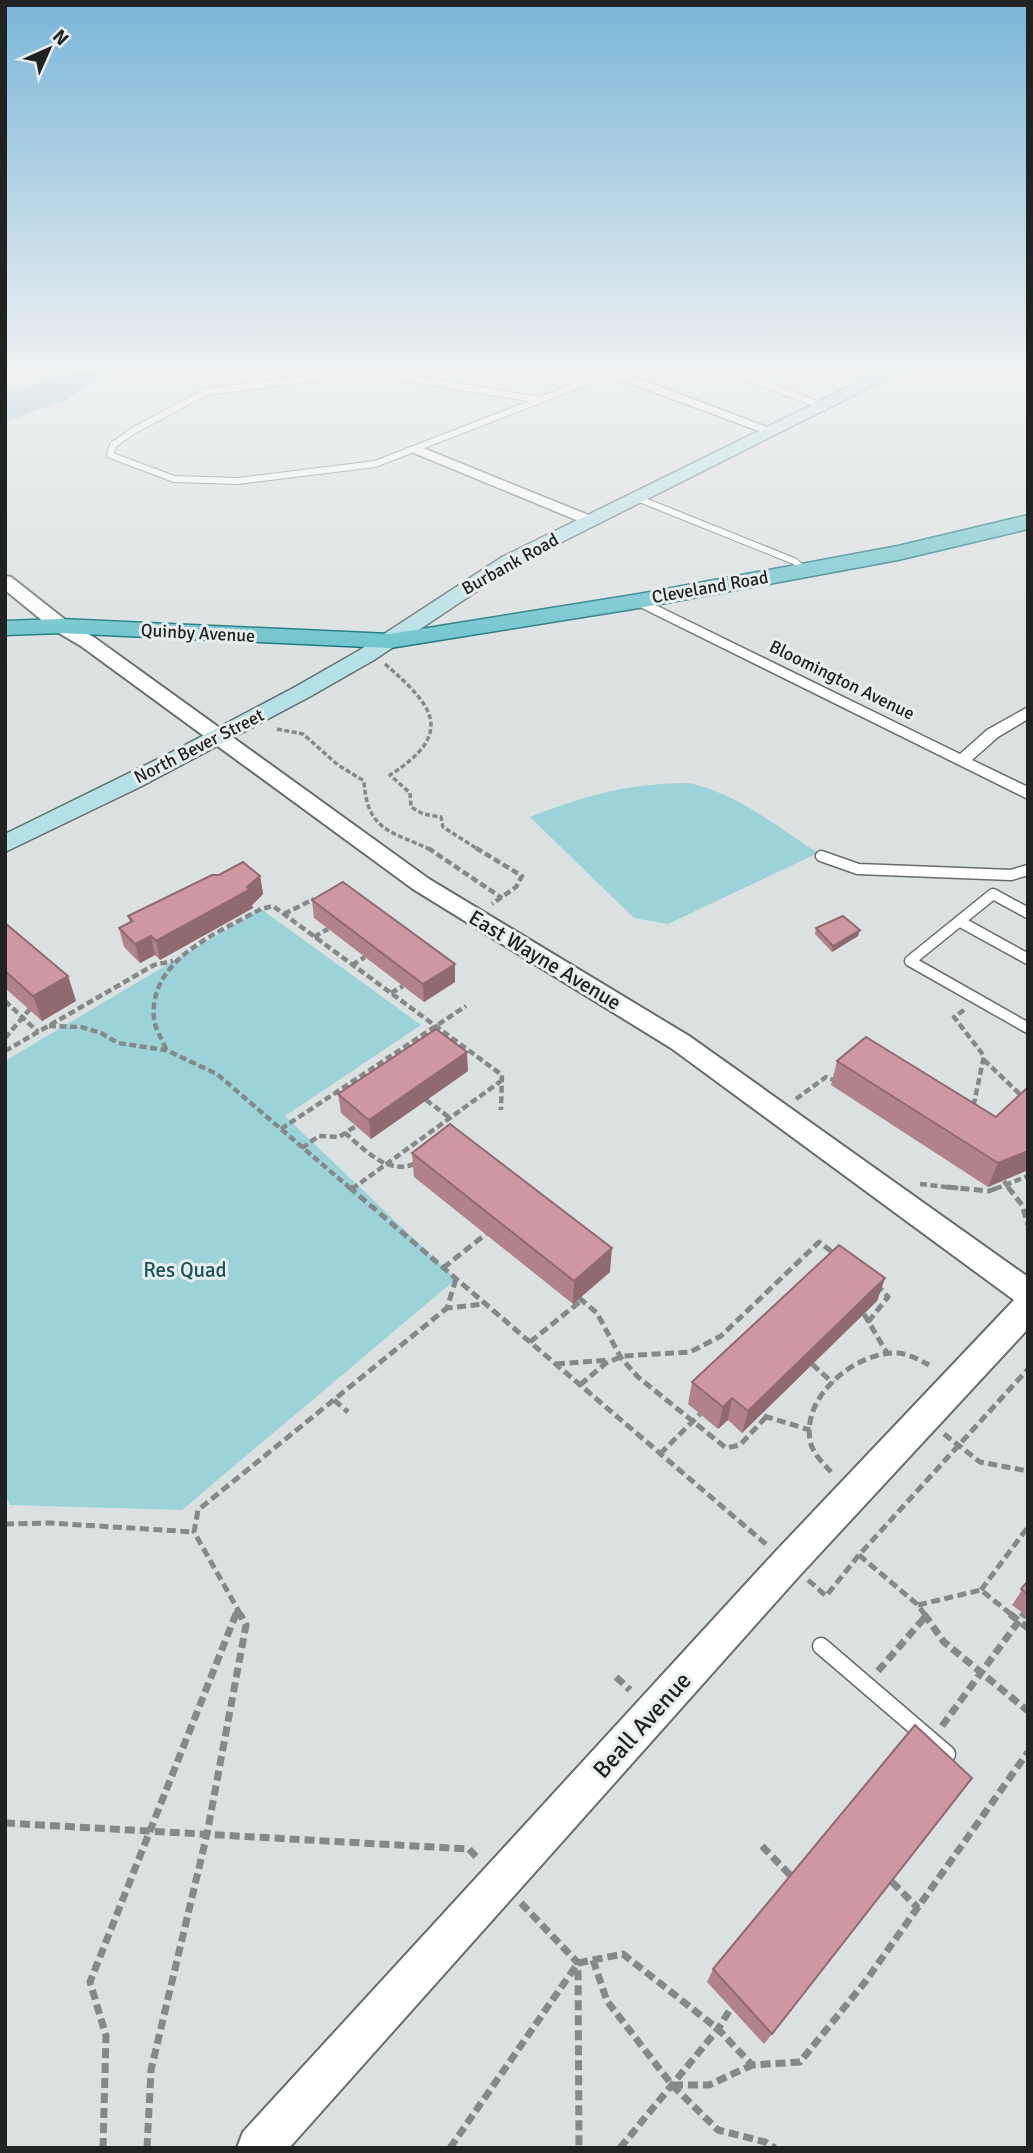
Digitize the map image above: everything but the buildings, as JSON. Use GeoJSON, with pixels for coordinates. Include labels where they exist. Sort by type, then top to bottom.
{"type":"FeatureCollection","features":[{"type":"Feature","properties":{"kind":"main road","name":"Burbank Road"},"geometry":{"type":"LineString","coordinates":[[387,652],[473,582],[698,468]]}},
{"type":"Feature","properties":{"kind":"main road","name":"Cleveland Road"},"geometry":{"type":"LineString","coordinates":[[387,652],[639,601],[898,553],[1028,522]]}},
{"type":"Feature","properties":{"kind":"main road","name":"Quinby Avenue"},"geometry":{"type":"LineString","coordinates":[[5,628],[61,626],[387,652]]}},
{"type":"Feature","properties":{"kind":"main road","name":"North Bever Street"},"geometry":{"type":"LineString","coordinates":[[5,845],[387,652]]}},
{"type":"Feature","properties":{"kind":"street"},"geometry":{"type":"LineString","coordinates":[[463,468],[591,521]]}},
{"type":"Feature","properties":{"kind":"street"},"geometry":{"type":"LineString","coordinates":[[5,581],[61,626]]}},
{"type":"Feature","properties":{"kind":"street","name":"Bloomington Avenue"},"geometry":{"type":"LineString","coordinates":[[639,601],[1028,794]]}},
{"type":"Feature","properties":{"kind":"street","name":"East Wayne Avenue"},"geometry":{"type":"LineString","coordinates":[[61,626],[421,884],[680,1042],[1028,1294]]}},
{"type":"Feature","properties":{"kind":"street"},"geometry":{"type":"LineString","coordinates":[[962,761],[973,748],[1002,725],[1028,712]]}},
{"type":"Feature","properties":{"kind":"street","name":"Beall Avenue"},"geometry":{"type":"LineString","coordinates":[[259,2148],[788,1563],[1028,1305]]}},
{"type":"Feature","properties":{"kind":"lane"},"geometry":{"type":"LineString","coordinates":[[144,468],[174,480],[238,481],[339,468]]}},
{"type":"Feature","properties":{"kind":"lane"},"geometry":{"type":"LineString","coordinates":[[637,498],[794,561],[805,570]]}},
{"type":"Feature","properties":{"kind":"lane"},"geometry":{"type":"LineString","coordinates":[[821,856],[858,869],[1011,875],[1028,870]]}},
{"type":"Feature","properties":{"kind":"lane"},"geometry":{"type":"LineString","coordinates":[[1028,913],[993,894],[910,961],[1028,1028]]}},
{"type":"Feature","properties":{"kind":"lane"},"geometry":{"type":"LineString","coordinates":[[958,921],[1028,958]]}},
{"type":"Feature","properties":{"kind":"lane"},"geometry":{"type":"LineString","coordinates":[[821,1646],[947,1754]]}},
{"type":"Feature","properties":{"kind":"path"},"geometry":{"type":"LineString","coordinates":[[387,652],[428,707],[430,719],[429,737],[406,766],[390,775],[410,793],[411,807],[423,814],[441,817],[443,827],[459,841],[489,853],[522,876],[516,887],[474,917]]}},
{"type":"Feature","properties":{"kind":"path"},"geometry":{"type":"LineString","coordinates":[[272,732],[290,729],[308,736],[338,765],[364,781],[364,804],[384,829],[394,837],[437,853],[502,898]]}},
{"type":"Feature","properties":{"kind":"path"},"geometry":{"type":"LineString","coordinates":[[284,914],[314,898],[321,904]]}},
{"type":"Feature","properties":{"kind":"path"},"geometry":{"type":"LineString","coordinates":[[5,1051],[154,965],[173,961],[261,909],[273,906],[502,1076],[501,1110]]}},
{"type":"Feature","properties":{"kind":"path"},"geometry":{"type":"LineString","coordinates":[[314,937],[328,929]]}},
{"type":"Feature","properties":{"kind":"path"},"geometry":{"type":"LineString","coordinates":[[191,943],[197,947]]}},
{"type":"Feature","properties":{"kind":"path"},"geometry":{"type":"LineString","coordinates":[[352,965],[365,957]]}},
{"type":"Feature","properties":{"kind":"path"},"geometry":{"type":"LineString","coordinates":[[166,1049],[153,1028],[153,1003],[157,984],[173,961]]}},
{"type":"Feature","properties":{"kind":"path"},"geometry":{"type":"LineString","coordinates":[[391,993],[402,986]]}},
{"type":"Feature","properties":{"kind":"path"},"geometry":{"type":"LineString","coordinates":[[978,1000],[954,1017],[984,1059],[1028,1102]]}},
{"type":"Feature","properties":{"kind":"path"},"geometry":{"type":"LineString","coordinates":[[5,1001],[38,1032]]}},
{"type":"Feature","properties":{"kind":"path"},"geometry":{"type":"LineString","coordinates":[[281,1129],[466,1006]]}},
{"type":"Feature","properties":{"kind":"path"},"geometry":{"type":"LineString","coordinates":[[5,1038],[30,1010]]}},
{"type":"Feature","properties":{"kind":"path"},"geometry":{"type":"LineString","coordinates":[[49,1026],[80,1027],[101,1032],[118,1043],[166,1049],[217,1074],[826,1596],[859,1555],[1028,1369]]}},
{"type":"Feature","properties":{"kind":"path"},"geometry":{"type":"LineString","coordinates":[[971,1118],[984,1059]]}},
{"type":"Feature","properties":{"kind":"path"},"geometry":{"type":"LineString","coordinates":[[780,1114],[826,1077],[836,1081]]}},
{"type":"Feature","properties":{"kind":"path"},"geometry":{"type":"LineString","coordinates":[[351,1189],[502,1080]]}},
{"type":"Feature","properties":{"kind":"path"},"geometry":{"type":"LineString","coordinates":[[426,1100],[450,1118]]}},
{"type":"Feature","properties":{"kind":"path"},"geometry":{"type":"LineString","coordinates":[[302,1147],[319,1136],[339,1137],[356,1126]]}},
{"type":"Feature","properties":{"kind":"path"},"geometry":{"type":"LineString","coordinates":[[345,1133],[386,1164],[411,1167],[418,1161]]}},
{"type":"Feature","properties":{"kind":"path"},"geometry":{"type":"LineString","coordinates":[[898,1198],[915,1184],[989,1191],[1028,1175]]}},
{"type":"Feature","properties":{"kind":"path"},"geometry":{"type":"LineString","coordinates":[[1006,1183],[1022,1205],[1028,1224]]}},
{"type":"Feature","properties":{"kind":"path"},"geometry":{"type":"LineString","coordinates":[[443,1268],[486,1234]]}},
{"type":"Feature","properties":{"kind":"path"},"geometry":{"type":"LineString","coordinates":[[555,1364],[621,1357],[681,1356],[706,1348],[819,1242],[839,1257]]}},
{"type":"Feature","properties":{"kind":"path"},"geometry":{"type":"LineString","coordinates":[[868,1322],[888,1297],[870,1278]]}},
{"type":"Feature","properties":{"kind":"path"},"geometry":{"type":"LineString","coordinates":[[447,1308],[456,1279]]}},
{"type":"Feature","properties":{"kind":"path"},"geometry":{"type":"LineString","coordinates":[[530,1342],[581,1299],[597,1313],[621,1357],[638,1377],[726,1448],[740,1445],[763,1416],[810,1430]]}},
{"type":"Feature","properties":{"kind":"path"},"geometry":{"type":"LineString","coordinates":[[147,2148],[151,2070],[207,1834],[246,1625],[194,1532],[198,1510],[447,1308],[485,1304]]}},
{"type":"Feature","properties":{"kind":"path"},"geometry":{"type":"LineString","coordinates":[[863,1314],[887,1353]]}},
{"type":"Feature","properties":{"kind":"path"},"geometry":{"type":"LineString","coordinates":[[831,1472],[817,1455],[810,1440],[819,1398],[846,1370],[887,1353],[910,1355],[929,1365]]}},
{"type":"Feature","properties":{"kind":"path"},"geometry":{"type":"LineString","coordinates":[[580,1385],[611,1360]]}},
{"type":"Feature","properties":{"kind":"path"},"geometry":{"type":"LineString","coordinates":[[812,1364],[833,1383]]}},
{"type":"Feature","properties":{"kind":"path"},"geometry":{"type":"LineString","coordinates":[[334,1400],[348,1412]]}},
{"type":"Feature","properties":{"kind":"path"},"geometry":{"type":"LineString","coordinates":[[660,1454],[700,1414]]}},
{"type":"Feature","properties":{"kind":"path"},"geometry":{"type":"LineString","coordinates":[[923,1420],[981,1462],[1028,1471]]}},
{"type":"Feature","properties":{"kind":"path"},"geometry":{"type":"LineString","coordinates":[[5,1524],[50,1523],[194,1532]]}},
{"type":"Feature","properties":{"kind":"path"},"geometry":{"type":"LineString","coordinates":[[918,1605],[981,1590],[1028,1527]]}},
{"type":"Feature","properties":{"kind":"path"},"geometry":{"type":"LineString","coordinates":[[859,1555],[918,1605],[944,1642],[1028,1711]]}},
{"type":"Feature","properties":{"kind":"path"},"geometry":{"type":"LineString","coordinates":[[981,1590],[1021,1617],[1028,1628]]}},
{"type":"Feature","properties":{"kind":"path"},"geometry":{"type":"LineString","coordinates":[[103,2148],[106,2036],[90,1982],[237,1610]]}},
{"type":"Feature","properties":{"kind":"path"},"geometry":{"type":"LineString","coordinates":[[866,1685],[926,1616]]}},
{"type":"Feature","properties":{"kind":"path"},"geometry":{"type":"LineString","coordinates":[[931,1741],[1021,1617]]}},
{"type":"Feature","properties":{"kind":"path"},"geometry":{"type":"LineString","coordinates":[[616,1677],[630,1690]]}},
{"type":"Feature","properties":{"kind":"path"},"geometry":{"type":"LineString","coordinates":[[672,2085],[709,2085],[752,2065],[800,2062],[865,1982],[1028,1752]]}},
{"type":"Feature","properties":{"kind":"path"},"geometry":{"type":"LineString","coordinates":[[5,1823],[469,1849],[578,1963],[579,2148]]}},
{"type":"Feature","properties":{"kind":"path"},"geometry":{"type":"LineString","coordinates":[[762,1846],[793,1879]]}},
{"type":"Feature","properties":{"kind":"path"},"geometry":{"type":"LineString","coordinates":[[892,1882],[918,1908]]}},
{"type":"Feature","properties":{"kind":"path"},"geometry":{"type":"LineString","coordinates":[[450,2148],[578,1963],[623,1954],[683,2004],[719,2029],[752,2065]]}},
{"type":"Feature","properties":{"kind":"path"},"geometry":{"type":"LineString","coordinates":[[593,1960],[607,2001],[672,2085],[718,2130],[765,2142],[775,2148]]}},
{"type":"Feature","properties":{"kind":"path"},"geometry":{"type":"LineString","coordinates":[[620,2148],[719,2029],[731,2008]]}},
{"type":"Feature","properties":{"kind":"green space"},"geometry":{"type":"Polygon","coordinates":[[[689,783],[723,794],[740,803],[818,853],[668,924],[634,918],[530,817],[571,802],[626,788],[689,783]]]}},
{"type":"Feature","properties":{"kind":"green space","name":"Res Quad"},"geometry":{"type":"Polygon","coordinates":[[[261,909],[421,1025],[285,1116],[456,1279],[182,1510],[10,1505],[5,1494],[5,1061],[261,909]]]}}]}
